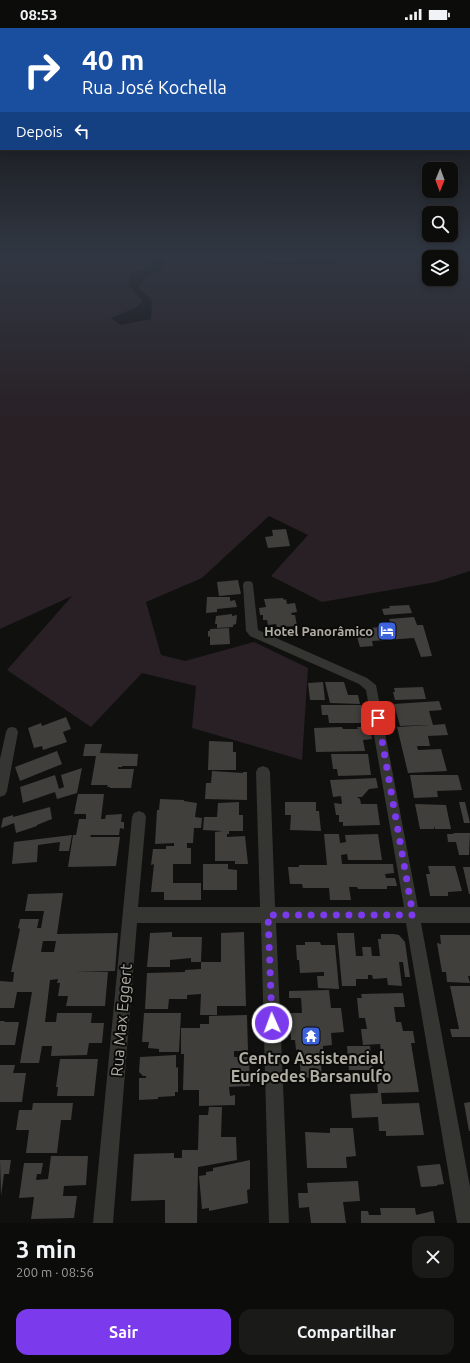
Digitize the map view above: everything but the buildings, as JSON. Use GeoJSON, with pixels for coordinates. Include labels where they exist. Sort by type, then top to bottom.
{"type":"FeatureCollection","features":[{"type":"Feature","properties":{"kind":"street"},"geometry":{"type":"LineString","coordinates":[[248,585],[252,631],[254,633],[363,681],[372,688],[467,1223]]}},
{"type":"Feature","properties":{"kind":"street"},"geometry":{"type":"LineString","coordinates":[[0,790],[12,732]]}},
{"type":"Feature","properties":{"kind":"street"},"geometry":{"type":"LineString","coordinates":[[263,772],[279,1223]]}},
{"type":"Feature","properties":{"kind":"street","name":"Rua Max Eggert"},"geometry":{"type":"LineString","coordinates":[[103,1223],[139,818]]}},
{"type":"Feature","properties":{"kind":"street"},"geometry":{"type":"LineString","coordinates":[[130,915],[470,916]]}},
{"type":"Feature","properties":{"kind":"shaded area"},"geometry":{"type":"Polygon","coordinates":[[[0,310],[130,310],[111,318],[121,325],[151,319],[152,310],[470,310],[470,571],[436,582],[322,602],[271,576],[308,535],[269,516],[202,578],[146,602],[161,655],[185,661],[254,642],[308,668],[302,760],[192,728],[196,686],[142,673],[91,727],[7,670],[72,596],[0,629],[0,310]]]}},
{"type":"Feature","properties":{"kind":"place","name":"Hotel Panorâmico"},"geometry":{"type":"Point","coordinates":[387,631]}},
{"type":"Feature","properties":{"kind":"place","name":"Centro Assistencial Eurípedes Barsanulfo"},"geometry":{"type":"Point","coordinates":[311,1036]}},
{"type":"Feature","properties":{"kind":"route"},"geometry":{"type":"LineString","coordinates":[[272,1023],[268,915],[413,915],[378,718]]}}]}
